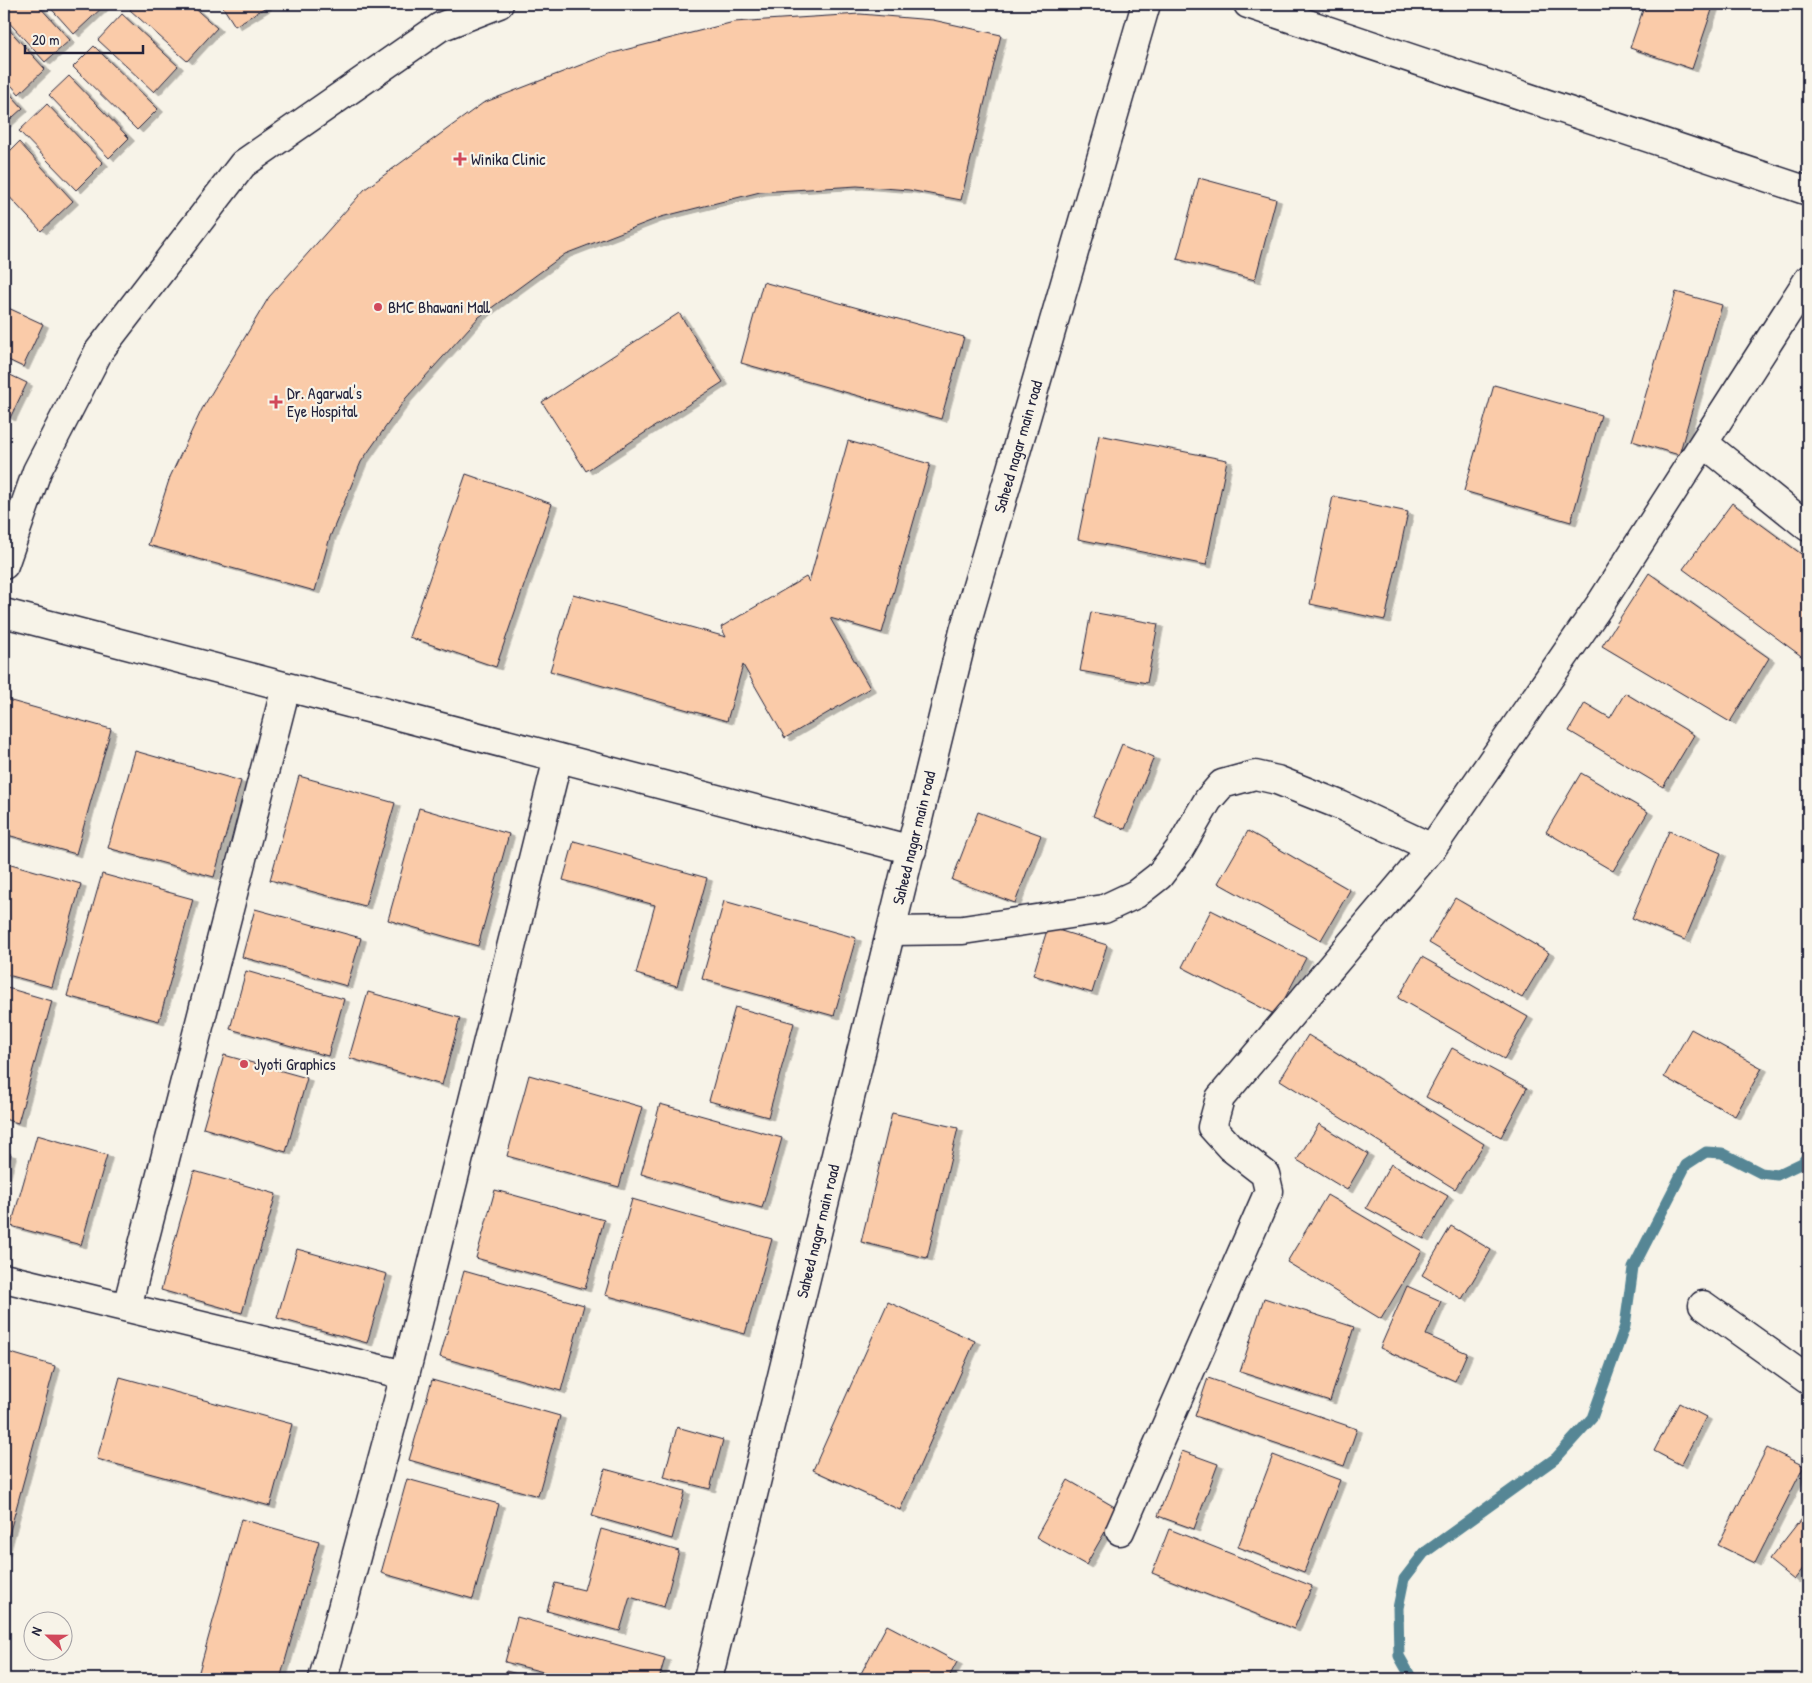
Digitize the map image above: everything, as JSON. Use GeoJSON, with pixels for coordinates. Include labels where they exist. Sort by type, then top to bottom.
{"type":"FeatureCollection","features":[{"type":"Feature","properties":{"kind":"street"},"geometry":{"type":"LineString","coordinates":[[4,565],[37,471],[99,351],[243,164],[440,27],[500,4]]}},
{"type":"Feature","properties":{"kind":"street","name":"Saheed nagar main road"},"geometry":{"type":"LineString","coordinates":[[708,1679],[964,631],[1146,4]]}},
{"type":"Feature","properties":{"kind":"street"},"geometry":{"type":"LineString","coordinates":[[1248,4],[1808,191]]}},
{"type":"Feature","properties":{"kind":"street"},"geometry":{"type":"LineString","coordinates":[[1120,1531],[1269,1192],[1265,1174],[1230,1147],[1212,1127],[1220,1098],[1432,848],[1601,603],[1705,444],[1808,280]]}},
{"type":"Feature","properties":{"kind":"street"},"geometry":{"type":"LineString","coordinates":[[1705,444],[1808,527]]}},
{"type":"Feature","properties":{"kind":"street"},"geometry":{"type":"LineString","coordinates":[[4,613],[912,850]]}},
{"type":"Feature","properties":{"kind":"street"},"geometry":{"type":"LineString","coordinates":[[127,1308],[286,687]]}},
{"type":"Feature","properties":{"kind":"street"},"geometry":{"type":"LineString","coordinates":[[323,1679],[404,1375],[558,758]]}},
{"type":"Feature","properties":{"kind":"street"},"geometry":{"type":"LineString","coordinates":[[892,931],[963,930],[1104,909],[1136,894],[1159,876],[1178,850],[1208,800],[1222,784],[1255,775],[1277,780],[1340,805],[1432,848]]}},
{"type":"Feature","properties":{"kind":"street"},"geometry":{"type":"LineString","coordinates":[[4,1278],[404,1375]]}},
{"type":"Feature","properties":{"kind":"street"},"geometry":{"type":"LineString","coordinates":[[1703,1305],[1808,1380]]}},
{"type":"Feature","properties":{"kind":"building"},"geometry":{"type":"Polygon","coordinates":[[[4,4],[37,4],[70,40],[45,62],[4,17],[4,4]]]}},
{"type":"Feature","properties":{"kind":"building"},"geometry":{"type":"Polygon","coordinates":[[[47,4],[106,4],[74,34],[47,4]]]}},
{"type":"Feature","properties":{"kind":"building"},"geometry":{"type":"Polygon","coordinates":[[[136,4],[190,4],[217,28],[187,61],[130,10],[136,4]]]}},
{"type":"Feature","properties":{"kind":"building"},"geometry":{"type":"Polygon","coordinates":[[[221,4],[264,4],[266,7],[235,26],[221,4]]]}},
{"type":"Feature","properties":{"kind":"building"},"geometry":{"type":"Polygon","coordinates":[[[1645,4],[1714,4],[1692,69],[1630,48],[1645,4]]]}},
{"type":"Feature","properties":{"kind":"building"},"geometry":{"type":"Polygon","coordinates":[[[122,14],[178,66],[154,92],[98,40],[122,14]]]}},
{"type":"Feature","properties":{"kind":"building","name":"BMC Bhawani Mall"},"geometry":{"type":"Polygon","coordinates":[[[860,14],[933,20],[1001,35],[961,200],[909,190],[857,186],[760,192],[661,217],[565,254],[479,317],[406,398],[361,462],[330,537],[315,591],[148,545],[170,477],[202,409],[269,297],[365,189],[483,103],[609,54],[734,22],[860,14]]]}},
{"type":"Feature","properties":{"kind":"building"},"geometry":{"type":"Polygon","coordinates":[[[4,24],[45,69],[19,94],[4,77],[4,24]]]}},
{"type":"Feature","properties":{"kind":"building"},"geometry":{"type":"Polygon","coordinates":[[[94,46],[158,109],[137,130],[73,67],[94,46]]]}},
{"type":"Feature","properties":{"kind":"building"},"geometry":{"type":"Polygon","coordinates":[[[69,76],[129,138],[109,158],[49,95],[69,76]]]}},
{"type":"Feature","properties":{"kind":"building"},"geometry":{"type":"Polygon","coordinates":[[[4,87],[23,108],[4,125],[4,87]]]}},
{"type":"Feature","properties":{"kind":"building"},"geometry":{"type":"Polygon","coordinates":[[[47,104],[103,163],[76,190],[19,131],[47,104]]]}},
{"type":"Feature","properties":{"kind":"building"},"geometry":{"type":"Polygon","coordinates":[[[19,142],[73,201],[41,231],[4,191],[4,157],[19,142]]]}},
{"type":"Feature","properties":{"kind":"building"},"geometry":{"type":"Polygon","coordinates":[[[1199,178],[1276,199],[1255,280],[1177,259],[1199,178]]]}},
{"type":"Feature","properties":{"kind":"building"},"geometry":{"type":"Polygon","coordinates":[[[763,282],[964,337],[941,419],[741,363],[763,282]]]}},
{"type":"Feature","properties":{"kind":"building"},"geometry":{"type":"Polygon","coordinates":[[[1676,292],[1722,305],[1679,455],[1632,441],[1676,292]]]}},
{"type":"Feature","properties":{"kind":"building"},"geometry":{"type":"Polygon","coordinates":[[[4,306],[43,324],[23,367],[4,358],[4,306]]]}},
{"type":"Feature","properties":{"kind":"building"},"geometry":{"type":"Polygon","coordinates":[[[679,313],[723,382],[586,471],[542,402],[679,313]]]}},
{"type":"Feature","properties":{"kind":"building"},"geometry":{"type":"Polygon","coordinates":[[[4,372],[27,383],[10,418],[4,415],[4,372]]]}},
{"type":"Feature","properties":{"kind":"building"},"geometry":{"type":"Polygon","coordinates":[[[1494,385],[1601,415],[1571,522],[1464,491],[1494,385]]]}},
{"type":"Feature","properties":{"kind":"building"},"geometry":{"type":"Polygon","coordinates":[[[1099,435],[1227,460],[1206,565],[1078,539],[1099,435]]]}},
{"type":"Feature","properties":{"kind":"building"},"geometry":{"type":"Polygon","coordinates":[[[848,441],[930,464],[882,633],[830,618],[870,688],[785,738],[743,665],[727,721],[550,671],[573,594],[726,637],[721,627],[806,577],[809,582],[848,441]]]}},
{"type":"Feature","properties":{"kind":"building"},"geometry":{"type":"Polygon","coordinates":[[[466,474],[552,504],[496,667],[409,637],[466,474]]]}},
{"type":"Feature","properties":{"kind":"building"},"geometry":{"type":"Polygon","coordinates":[[[1333,496],[1408,512],[1385,620],[1310,604],[1333,496]]]}},
{"type":"Feature","properties":{"kind":"building"},"geometry":{"type":"Polygon","coordinates":[[[1732,503],[1808,559],[1808,661],[1683,569],[1732,503]]]}},
{"type":"Feature","properties":{"kind":"building"},"geometry":{"type":"Polygon","coordinates":[[[1649,573],[1769,658],[1730,722],[1602,646],[1649,573]]]}},
{"type":"Feature","properties":{"kind":"building"},"geometry":{"type":"Polygon","coordinates":[[[1091,612],[1158,624],[1147,683],[1080,671],[1091,612]]]}},
{"type":"Feature","properties":{"kind":"building"},"geometry":{"type":"Polygon","coordinates":[[[1625,693],[1694,735],[1663,787],[1569,731],[1585,703],[1610,718],[1625,693]]]}},
{"type":"Feature","properties":{"kind":"building"},"geometry":{"type":"Polygon","coordinates":[[[4,699],[111,729],[76,854],[4,834],[4,699]]]}},
{"type":"Feature","properties":{"kind":"building"},"geometry":{"type":"Polygon","coordinates":[[[1122,744],[1154,757],[1125,829],[1093,816],[1122,744]]]}},
{"type":"Feature","properties":{"kind":"building"},"geometry":{"type":"Polygon","coordinates":[[[135,751],[241,781],[214,877],[108,848],[135,751]]]}},
{"type":"Feature","properties":{"kind":"building"},"geometry":{"type":"Polygon","coordinates":[[[1581,773],[1648,812],[1613,871],[1546,832],[1581,773]]]}},
{"type":"Feature","properties":{"kind":"building"},"geometry":{"type":"Polygon","coordinates":[[[299,776],[395,803],[365,906],[270,880],[299,776]]]}},
{"type":"Feature","properties":{"kind":"building"},"geometry":{"type":"Polygon","coordinates":[[[419,808],[509,834],[478,946],[388,920],[419,808]]]}},
{"type":"Feature","properties":{"kind":"building"},"geometry":{"type":"Polygon","coordinates":[[[978,812],[1041,835],[1015,903],[952,880],[978,812]]]}},
{"type":"Feature","properties":{"kind":"building"},"geometry":{"type":"Polygon","coordinates":[[[1248,831],[1350,890],[1321,940],[1218,883],[1248,831]]]}},
{"type":"Feature","properties":{"kind":"building"},"geometry":{"type":"Polygon","coordinates":[[[1669,831],[1721,853],[1685,940],[1632,918],[1669,831]]]}},
{"type":"Feature","properties":{"kind":"building"},"geometry":{"type":"Polygon","coordinates":[[[574,841],[707,878],[677,986],[636,974],[655,905],[563,880],[574,841]]]}},
{"type":"Feature","properties":{"kind":"building"},"geometry":{"type":"Polygon","coordinates":[[[4,862],[81,884],[52,987],[4,974],[4,862]]]}},
{"type":"Feature","properties":{"kind":"building"},"geometry":{"type":"Polygon","coordinates":[[[102,874],[193,899],[159,1021],[67,996],[102,874]]]}},
{"type":"Feature","properties":{"kind":"building"},"geometry":{"type":"Polygon","coordinates":[[[1455,898],[1549,953],[1522,998],[1429,943],[1455,898]]]}},
{"type":"Feature","properties":{"kind":"building"},"geometry":{"type":"Polygon","coordinates":[[[724,901],[856,938],[834,1016],[702,979],[724,901]]]}},
{"type":"Feature","properties":{"kind":"building"},"geometry":{"type":"Polygon","coordinates":[[[255,909],[361,938],[347,986],[242,957],[255,909]]]}},
{"type":"Feature","properties":{"kind":"building"},"geometry":{"type":"Polygon","coordinates":[[[1211,910],[1306,958],[1276,1015],[1182,967],[1211,910]]]}},
{"type":"Feature","properties":{"kind":"building"},"geometry":{"type":"Polygon","coordinates":[[[1048,927],[1107,945],[1092,993],[1033,975],[1048,927]]]}},
{"type":"Feature","properties":{"kind":"building"},"geometry":{"type":"Polygon","coordinates":[[[1422,957],[1528,1017],[1504,1059],[1398,998],[1422,957]]]}},
{"type":"Feature","properties":{"kind":"building"},"geometry":{"type":"Polygon","coordinates":[[[246,971],[344,999],[328,1056],[230,1029],[246,971]]]}},
{"type":"Feature","properties":{"kind":"building"},"geometry":{"type":"Polygon","coordinates":[[[4,987],[52,1001],[18,1123],[4,1119],[4,987]]]}},
{"type":"Feature","properties":{"kind":"building"},"geometry":{"type":"Polygon","coordinates":[[[368,992],[460,1018],[442,1085],[349,1058],[368,992]]]}},
{"type":"Feature","properties":{"kind":"building"},"geometry":{"type":"Polygon","coordinates":[[[735,1007],[794,1023],[768,1117],[709,1101],[735,1007]]]}},
{"type":"Feature","properties":{"kind":"building"},"geometry":{"type":"Polygon","coordinates":[[[1691,1029],[1762,1068],[1735,1116],[1664,1077],[1691,1029]]]}},
{"type":"Feature","properties":{"kind":"building"},"geometry":{"type":"Polygon","coordinates":[[[1308,1035],[1484,1144],[1455,1189],[1280,1080],[1308,1035]]]}},
{"type":"Feature","properties":{"kind":"building"},"geometry":{"type":"Polygon","coordinates":[[[1452,1048],[1527,1088],[1501,1137],[1426,1097],[1452,1048]]]}},
{"type":"Feature","properties":{"kind":"building"},"geometry":{"type":"Polygon","coordinates":[[[224,1055],[307,1078],[286,1152],[203,1128],[224,1055]]]}},
{"type":"Feature","properties":{"kind":"building"},"geometry":{"type":"Polygon","coordinates":[[[529,1075],[642,1107],[619,1187],[507,1156],[529,1075]]]}},
{"type":"Feature","properties":{"kind":"building"},"geometry":{"type":"Polygon","coordinates":[[[660,1104],[782,1138],[762,1208],[641,1174],[660,1104]]]}},
{"type":"Feature","properties":{"kind":"building"},"geometry":{"type":"Polygon","coordinates":[[[892,1113],[958,1128],[927,1258],[861,1242],[892,1113]]]}},
{"type":"Feature","properties":{"kind":"building"},"geometry":{"type":"Polygon","coordinates":[[[1319,1124],[1368,1154],[1347,1190],[1297,1160],[1319,1124]]]}},
{"type":"Feature","properties":{"kind":"building"},"geometry":{"type":"Polygon","coordinates":[[[37,1135],[107,1155],[81,1245],[11,1226],[37,1135]]]}},
{"type":"Feature","properties":{"kind":"building"},"geometry":{"type":"Polygon","coordinates":[[[4,1152],[11,1154],[4,1179],[4,1152]]]}},
{"type":"Feature","properties":{"kind":"building"},"geometry":{"type":"Polygon","coordinates":[[[1391,1164],[1448,1196],[1424,1239],[1366,1208],[1391,1164]]]}},
{"type":"Feature","properties":{"kind":"building"},"geometry":{"type":"Polygon","coordinates":[[[194,1171],[276,1194],[242,1313],[161,1290],[194,1171]]]}},
{"type":"Feature","properties":{"kind":"building"},"geometry":{"type":"Polygon","coordinates":[[[495,1190],[604,1220],[585,1289],[476,1258],[495,1190]]]}},
{"type":"Feature","properties":{"kind":"building"},"geometry":{"type":"Polygon","coordinates":[[[1327,1195],[1422,1251],[1381,1319],[1287,1262],[1327,1195]]]}},
{"type":"Feature","properties":{"kind":"building"},"geometry":{"type":"Polygon","coordinates":[[[632,1199],[772,1239],[745,1334],[605,1295],[632,1199]]]}},
{"type":"Feature","properties":{"kind":"building"},"geometry":{"type":"Polygon","coordinates":[[[1451,1226],[1491,1250],[1462,1299],[1422,1275],[1451,1226]]]}},
{"type":"Feature","properties":{"kind":"building"},"geometry":{"type":"Polygon","coordinates":[[[297,1249],[387,1274],[367,1343],[277,1318],[297,1249]]]}},
{"type":"Feature","properties":{"kind":"building"},"geometry":{"type":"Polygon","coordinates":[[[464,1271],[584,1305],[561,1391],[440,1357],[464,1271]]]}},
{"type":"Feature","properties":{"kind":"building"},"geometry":{"type":"Polygon","coordinates":[[[1407,1286],[1441,1301],[1426,1335],[1467,1353],[1455,1381],[1380,1348],[1407,1286]]]}},
{"type":"Feature","properties":{"kind":"building"},"geometry":{"type":"Polygon","coordinates":[[[1264,1298],[1354,1327],[1330,1401],[1240,1372],[1264,1298]]]}},
{"type":"Feature","properties":{"kind":"building"},"geometry":{"type":"Polygon","coordinates":[[[888,1302],[975,1341],[900,1510],[813,1470],[888,1302]]]}},
{"type":"Feature","properties":{"kind":"building"},"geometry":{"type":"Polygon","coordinates":[[[4,1351],[55,1366],[4,1553],[4,1351]]]}},
{"type":"Feature","properties":{"kind":"building"},"geometry":{"type":"Polygon","coordinates":[[[120,1377],[292,1424],[270,1506],[97,1459],[120,1377]]]}},
{"type":"Feature","properties":{"kind":"building"},"geometry":{"type":"Polygon","coordinates":[[[1208,1378],[1357,1429],[1344,1466],[1195,1416],[1208,1378]]]}},
{"type":"Feature","properties":{"kind":"building"},"geometry":{"type":"Polygon","coordinates":[[[432,1380],[560,1416],[538,1496],[409,1460],[432,1380]]]}},
{"type":"Feature","properties":{"kind":"building"},"geometry":{"type":"Polygon","coordinates":[[[1679,1403],[1706,1417],[1681,1465],[1654,1451],[1679,1403]]]}},
{"type":"Feature","properties":{"kind":"building"},"geometry":{"type":"Polygon","coordinates":[[[677,1427],[723,1440],[710,1489],[664,1477],[677,1427]]]}},
{"type":"Feature","properties":{"kind":"building"},"geometry":{"type":"Polygon","coordinates":[[[1767,1448],[1804,1466],[1755,1563],[1718,1545],[1767,1448]]]}},
{"type":"Feature","properties":{"kind":"building"},"geometry":{"type":"Polygon","coordinates":[[[1182,1451],[1218,1464],[1194,1529],[1158,1516],[1182,1451]]]}},
{"type":"Feature","properties":{"kind":"building"},"geometry":{"type":"Polygon","coordinates":[[[1273,1455],[1340,1480],[1304,1572],[1238,1547],[1273,1455]]]}},
{"type":"Feature","properties":{"kind":"building"},"geometry":{"type":"Polygon","coordinates":[[[605,1469],[685,1491],[672,1539],[592,1516],[605,1469]]]}},
{"type":"Feature","properties":{"kind":"building"},"geometry":{"type":"Polygon","coordinates":[[[407,1479],[499,1504],[473,1599],[381,1573],[407,1479]]]}},
{"type":"Feature","properties":{"kind":"building"},"geometry":{"type":"Polygon","coordinates":[[[1068,1480],[1118,1509],[1086,1565],[1036,1537],[1068,1480]]]}},
{"type":"Feature","properties":{"kind":"building"},"geometry":{"type":"Polygon","coordinates":[[[1808,1510],[1808,1562],[1794,1580],[1769,1560],[1808,1510]]]}},
{"type":"Feature","properties":{"kind":"building"},"geometry":{"type":"Polygon","coordinates":[[[241,1519],[319,1541],[280,1679],[197,1679],[241,1519]]]}},
{"type":"Feature","properties":{"kind":"building"},"geometry":{"type":"Polygon","coordinates":[[[601,1529],[679,1551],[664,1607],[630,1597],[620,1631],[547,1611],[555,1583],[584,1590],[601,1529]]]}},
{"type":"Feature","properties":{"kind":"building"},"geometry":{"type":"Polygon","coordinates":[[[1169,1529],[1312,1586],[1294,1629],[1152,1573],[1169,1529]]]}},
{"type":"Feature","properties":{"kind":"building"},"geometry":{"type":"Polygon","coordinates":[[[517,1617],[665,1658],[659,1679],[570,1679],[505,1662],[517,1617]]]}},
{"type":"Feature","properties":{"kind":"building"},"geometry":{"type":"Polygon","coordinates":[[[887,1625],[957,1662],[948,1679],[858,1679],[887,1625]]]}},
{"type":"Feature","properties":{"kind":"building"},"geometry":{"type":"Polygon","coordinates":[[[506,1671],[537,1679],[504,1679],[506,1671]]]}},
{"type":"Feature","properties":{"kind":"waterway"},"geometry":{"type":"LineString","coordinates":[[1412,1679],[1399,1656],[1398,1608],[1404,1579],[1424,1553],[1556,1458],[1592,1418],[1625,1326],[1633,1268],[1686,1165],[1706,1152],[1722,1153],[1761,1173],[1777,1175],[1802,1163],[1808,1155]]}},
{"type":"Feature","properties":{"kind":"place","name":"Winika Clinic"},"geometry":{"type":"Point","coordinates":[460,159]}},
{"type":"Feature","properties":{"kind":"place","name":"BMC Bhawani Mall"},"geometry":{"type":"Point","coordinates":[378,307]}},
{"type":"Feature","properties":{"kind":"place","name":"Dr. Agarwal's Eye Hospital"},"geometry":{"type":"Point","coordinates":[276,402]}},
{"type":"Feature","properties":{"kind":"place","name":"Jyoti Graphics"},"geometry":{"type":"Point","coordinates":[244,1064]}}]}
